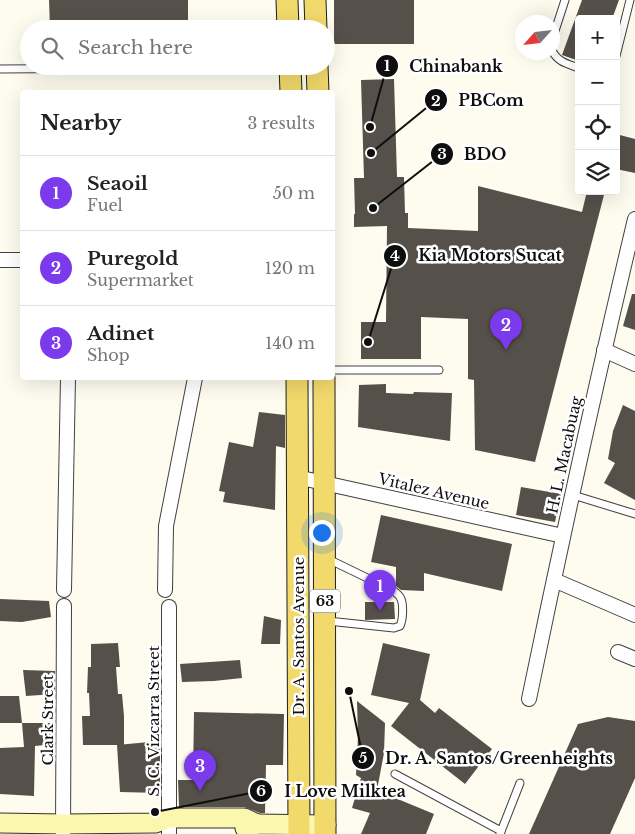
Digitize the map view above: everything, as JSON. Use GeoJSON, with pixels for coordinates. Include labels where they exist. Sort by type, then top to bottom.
{"type":"FeatureCollection","features":[{"type":"Feature","properties":{"kind":"main road"},"geometry":{"type":"LineString","coordinates":[[287,0],[288,20]]}},
{"type":"Feature","properties":{"kind":"main road"},"geometry":{"type":"LineString","coordinates":[[315,0],[316,20]]}},
{"type":"Feature","properties":{"kind":"main road"},"geometry":{"type":"LineString","coordinates":[[290,75],[290,90]]}},
{"type":"Feature","properties":{"kind":"main road"},"geometry":{"type":"LineString","coordinates":[[317,75],[318,90]]}},
{"type":"Feature","properties":{"kind":"main road","name":"Dr. A. Santos Avenue"},"geometry":{"type":"LineString","coordinates":[[297,380],[299,830]]}},
{"type":"Feature","properties":{"kind":"main road","name":"Dr. A. Santos Avenue"},"geometry":{"type":"LineString","coordinates":[[324,380],[326,830]]}},
{"type":"Feature","properties":{"kind":"street","name":"H. L. Macabuag"},"geometry":{"type":"LineString","coordinates":[[529,699],[604,350],[635,219]]}},
{"type":"Feature","properties":{"kind":"street"},"geometry":{"type":"LineString","coordinates":[[0,260],[20,260]]}},
{"type":"Feature","properties":{"kind":"street"},"geometry":{"type":"LineString","coordinates":[[604,350],[635,364]]}},
{"type":"Feature","properties":{"kind":"street"},"geometry":{"type":"LineString","coordinates":[[64,590],[68,380]]}},
{"type":"Feature","properties":{"kind":"street"},"geometry":{"type":"LineString","coordinates":[[166,590],[166,526],[194,380]]}},
{"type":"Feature","properties":{"kind":"street","name":"Vitalez Avenue"},"geometry":{"type":"LineString","coordinates":[[297,477],[563,536]]}},
{"type":"Feature","properties":{"kind":"street"},"geometry":{"type":"LineString","coordinates":[[554,580],[635,615]]}},
{"type":"Feature","properties":{"kind":"street","name":"Clark Street"},"geometry":{"type":"LineString","coordinates":[[63,829],[64,606]]}},
{"type":"Feature","properties":{"kind":"street","name":"S. C. Vizcarra Street"},"geometry":{"type":"LineString","coordinates":[[166,826],[169,607]]}},
{"type":"Feature","properties":{"kind":"street"},"geometry":{"type":"LineString","coordinates":[[618,652],[635,659]]}},
{"type":"Feature","properties":{"kind":"street"},"geometry":{"type":"LineString","coordinates":[[0,822],[63,829],[166,826],[244,829],[257,824],[299,830],[326,830]]}},
{"type":"Feature","properties":{"kind":"lane"},"geometry":{"type":"LineString","coordinates":[[560,15],[565,0]]}},
{"type":"Feature","properties":{"kind":"lane"},"geometry":{"type":"LineString","coordinates":[[620,40],[630,0]]}},
{"type":"Feature","properties":{"kind":"lane"},"geometry":{"type":"LineString","coordinates":[[560,60],[575,66]]}},
{"type":"Feature","properties":{"kind":"lane"},"geometry":{"type":"LineString","coordinates":[[0,69],[20,69]]}},
{"type":"Feature","properties":{"kind":"lane"},"geometry":{"type":"LineString","coordinates":[[335,370],[439,370]]}},
{"type":"Feature","properties":{"kind":"lane"},"geometry":{"type":"LineString","coordinates":[[573,495],[635,514]]}},
{"type":"Feature","properties":{"kind":"lane"},"geometry":{"type":"LineString","coordinates":[[325,558],[394,591],[400,596],[402,601],[403,620],[400,626],[394,628],[325,620]]}},
{"type":"Feature","properties":{"kind":"lane"},"geometry":{"type":"LineString","coordinates":[[395,774],[501,833],[520,783]]}},
{"type":"Feature","properties":{"kind":"building"},"geometry":{"type":"Polygon","coordinates":[[[49,0],[188,0],[188,20],[50,20],[49,0]]]}},
{"type":"Feature","properties":{"kind":"building"},"geometry":{"type":"Polygon","coordinates":[[[334,0],[414,0],[414,44],[335,44],[334,0]]]}},
{"type":"Feature","properties":{"kind":"building"},"geometry":{"type":"Polygon","coordinates":[[[582,0],[619,0],[613,15],[577,15],[582,0]]]}},
{"type":"Feature","properties":{"kind":"building"},"geometry":{"type":"Polygon","coordinates":[[[575,19],[575,60],[562,55],[575,19]]]}},
{"type":"Feature","properties":{"kind":"building"},"geometry":{"type":"Polygon","coordinates":[[[394,79],[397,177],[404,177],[405,213],[408,213],[408,228],[478,231],[478,186],[582,212],[586,195],[604,195],[535,462],[475,450],[474,380],[468,379],[468,319],[421,317],[421,359],[361,359],[361,322],[386,322],[387,226],[354,227],[354,178],[364,178],[361,80],[394,79]]]}},
{"type":"Feature","properties":{"kind":"building"},"geometry":{"type":"Polygon","coordinates":[[[620,135],[635,139],[635,173],[620,170],[620,135]]]}},
{"type":"Feature","properties":{"kind":"building"},"geometry":{"type":"Polygon","coordinates":[[[632,294],[635,294],[635,330],[623,326],[632,294]]]}},
{"type":"Feature","properties":{"kind":"building"},"geometry":{"type":"Polygon","coordinates":[[[386,384],[386,393],[452,393],[450,441],[358,427],[359,385],[386,384]]]}},
{"type":"Feature","properties":{"kind":"building"},"geometry":{"type":"Polygon","coordinates":[[[623,405],[635,411],[635,500],[604,483],[615,463],[608,459],[613,431],[623,405]]]}},
{"type":"Feature","properties":{"kind":"building"},"geometry":{"type":"Polygon","coordinates":[[[259,412],[285,415],[285,448],[276,446],[275,510],[223,502],[225,492],[219,491],[229,442],[253,447],[259,412]]]}},
{"type":"Feature","properties":{"kind":"building"},"geometry":{"type":"Polygon","coordinates":[[[521,487],[561,494],[555,522],[516,515],[521,487]]]}},
{"type":"Feature","properties":{"kind":"building"},"geometry":{"type":"Polygon","coordinates":[[[381,515],[512,544],[502,591],[424,573],[424,591],[401,590],[396,586],[396,567],[371,562],[381,515]]]}},
{"type":"Feature","properties":{"kind":"building"},"geometry":{"type":"Polygon","coordinates":[[[0,599],[49,601],[51,617],[22,622],[0,621],[0,599]]]}},
{"type":"Feature","properties":{"kind":"building"},"geometry":{"type":"Polygon","coordinates":[[[365,602],[394,602],[395,619],[365,620],[365,602]]]}},
{"type":"Feature","properties":{"kind":"building"},"geometry":{"type":"Polygon","coordinates":[[[264,616],[281,620],[280,644],[261,644],[264,616]]]}},
{"type":"Feature","properties":{"kind":"building"},"geometry":{"type":"Polygon","coordinates":[[[118,643],[120,667],[116,667],[118,694],[122,694],[124,745],[83,745],[82,716],[90,716],[89,693],[87,693],[88,667],[91,667],[91,644],[118,643]]]}},
{"type":"Feature","properties":{"kind":"building"},"geometry":{"type":"Polygon","coordinates":[[[383,643],[430,654],[420,700],[435,713],[439,708],[492,749],[465,784],[391,726],[409,703],[371,695],[383,643]]]}},
{"type":"Feature","properties":{"kind":"building"},"geometry":{"type":"Polygon","coordinates":[[[240,660],[242,678],[182,682],[180,664],[240,660]]]}},
{"type":"Feature","properties":{"kind":"building"},"geometry":{"type":"Polygon","coordinates":[[[23,670],[55,671],[55,694],[26,696],[23,670]]]}},
{"type":"Feature","properties":{"kind":"building"},"geometry":{"type":"Polygon","coordinates":[[[0,696],[19,696],[22,723],[0,723],[0,696]]]}},
{"type":"Feature","properties":{"kind":"building"},"geometry":{"type":"Polygon","coordinates":[[[357,701],[385,723],[384,753],[377,790],[434,814],[426,834],[361,834],[370,813],[352,808],[361,778],[356,775],[357,701]]]}},
{"type":"Feature","properties":{"kind":"building"},"geometry":{"type":"Polygon","coordinates":[[[194,712],[284,714],[283,765],[266,765],[265,813],[244,807],[179,807],[178,780],[193,780],[194,712]]]}},
{"type":"Feature","properties":{"kind":"building"},"geometry":{"type":"Polygon","coordinates":[[[608,717],[635,721],[635,778],[610,834],[529,834],[578,724],[608,717]]]}},
{"type":"Feature","properties":{"kind":"building"},"geometry":{"type":"Polygon","coordinates":[[[22,723],[55,723],[55,744],[35,746],[34,796],[0,794],[0,748],[24,747],[22,723]]]}},
{"type":"Feature","properties":{"kind":"building"},"geometry":{"type":"Polygon","coordinates":[[[160,741],[160,793],[120,792],[117,745],[160,741]]]}},
{"type":"Feature","properties":{"kind":"place","name":"Chinabank"},"geometry":{"type":"Point","coordinates":[370,127]}},
{"type":"Feature","properties":{"kind":"place","name":"PBCom"},"geometry":{"type":"Point","coordinates":[371,153]}},
{"type":"Feature","properties":{"kind":"place","name":"BDO"},"geometry":{"type":"Point","coordinates":[373,208]}},
{"type":"Feature","properties":{"kind":"place","name":"Kia Motors Sucat"},"geometry":{"type":"Point","coordinates":[368,342]}},
{"type":"Feature","properties":{"kind":"place","name":"Puregold"},"geometry":{"type":"Point","coordinates":[506,350]}},
{"type":"Feature","properties":{"kind":"place","name":"Seaoil"},"geometry":{"type":"Point","coordinates":[380,611]}},
{"type":"Feature","properties":{"kind":"place","name":"Dr. A. Santos/Greenheights"},"geometry":{"type":"Point","coordinates":[349,691]}},
{"type":"Feature","properties":{"kind":"place","name":"Adinet"},"geometry":{"type":"Point","coordinates":[200,791]}},
{"type":"Feature","properties":{"kind":"place","name":"I Love Milktea"},"geometry":{"type":"Point","coordinates":[155,812]}}]}
